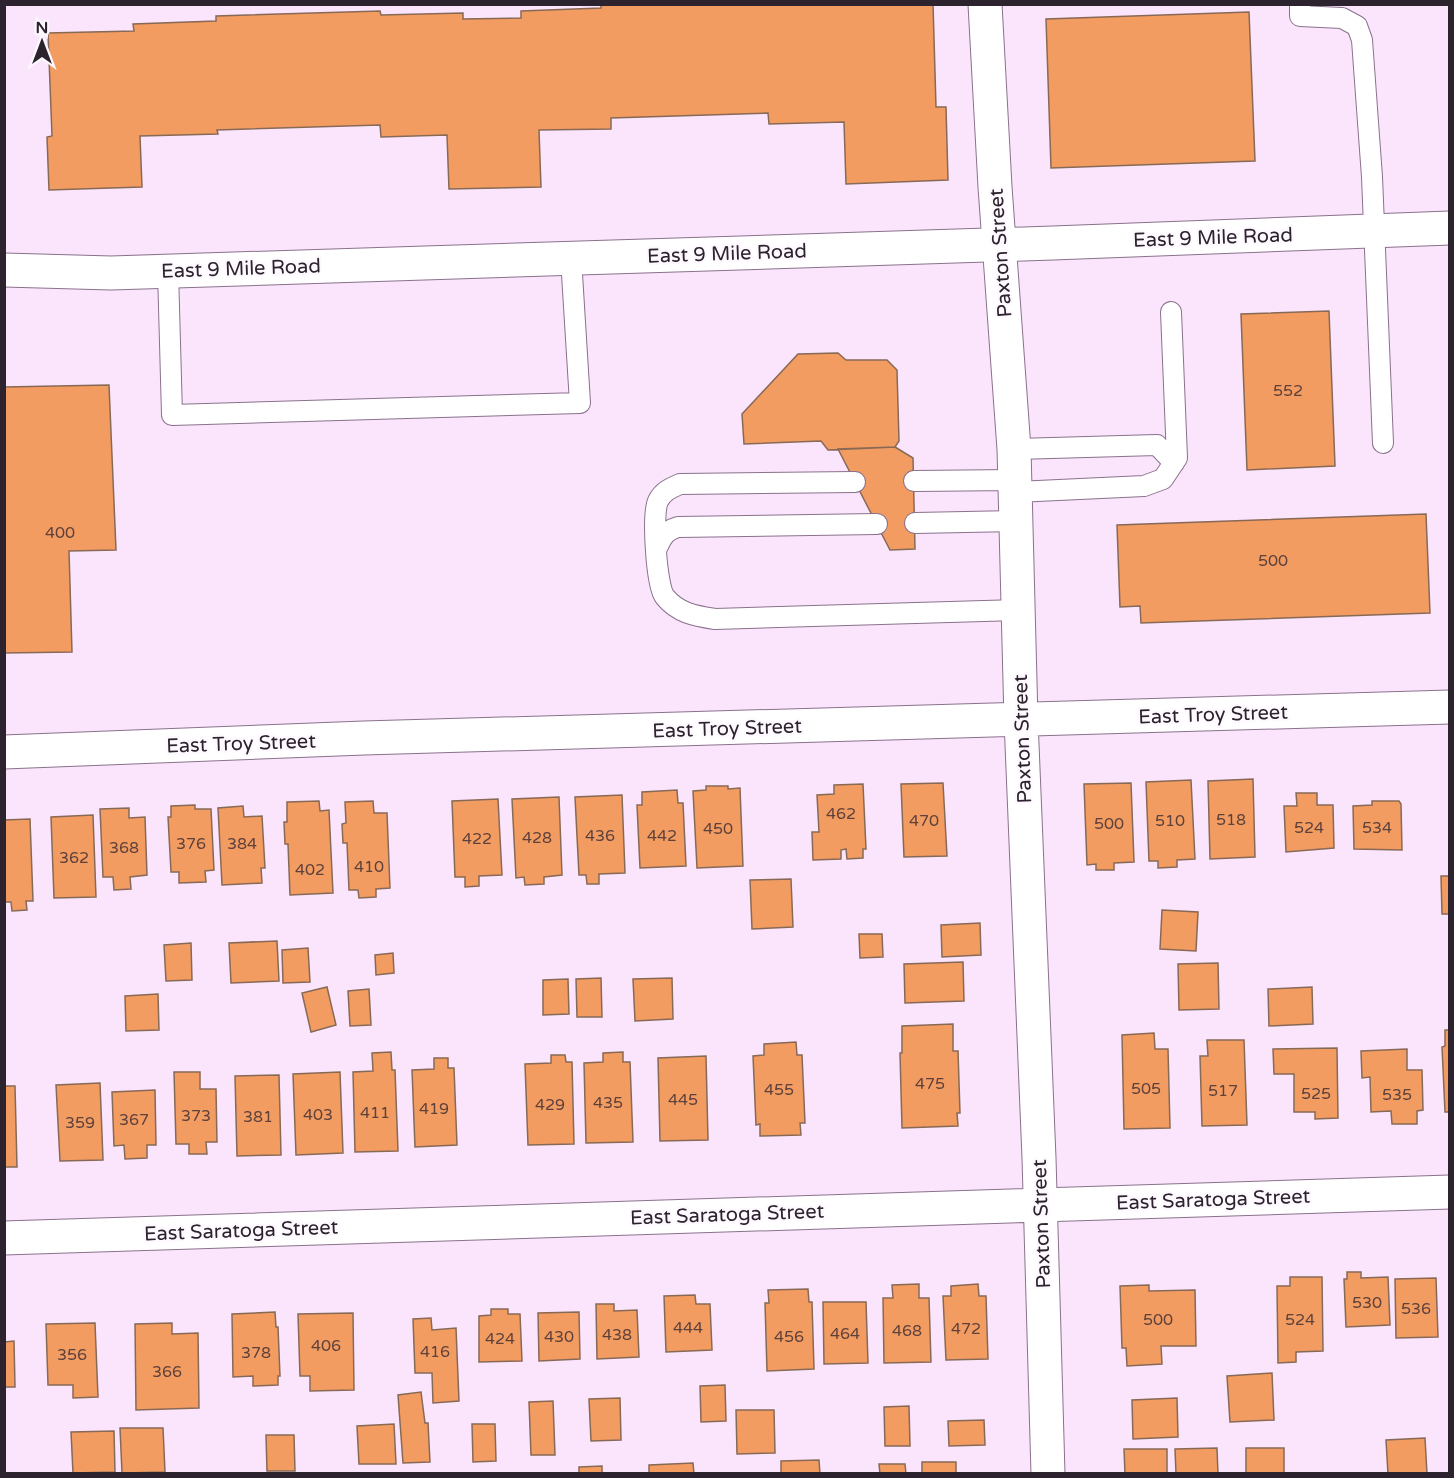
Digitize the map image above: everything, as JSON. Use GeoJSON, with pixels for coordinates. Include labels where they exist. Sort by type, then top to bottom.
{"type":"FeatureCollection","features":[{"type":"Feature","properties":{"kind":"street","name":"Paxton Street"},"geometry":{"type":"LineString","coordinates":[[985,4],[1015,486],[1021,720],[1048,1473]]}},
{"type":"Feature","properties":{"kind":"street","name":"East 9 Mile Road"},"geometry":{"type":"LineString","coordinates":[[4,270],[111,273],[1449,228]]}},
{"type":"Feature","properties":{"kind":"street","name":"East Troy Street"},"geometry":{"type":"LineString","coordinates":[[4,752],[376,737],[1449,707]]}},
{"type":"Feature","properties":{"kind":"street","name":"East Saratoga Street"},"geometry":{"type":"LineString","coordinates":[[4,1238],[1449,1192]]}},
{"type":"Feature","properties":{"kind":"lane"},"geometry":{"type":"LineString","coordinates":[[1300,4],[1300,16],[1342,18],[1357,26],[1362,40],[1372,177],[1383,443]]}},
{"type":"Feature","properties":{"kind":"lane"},"geometry":{"type":"LineString","coordinates":[[168,271],[172,415],[580,403],[571,258]]}},
{"type":"Feature","properties":{"kind":"lane"},"geometry":{"type":"LineString","coordinates":[[914,481],[1015,486],[1144,486],[1163,479],[1178,458],[1171,312]]}},
{"type":"Feature","properties":{"kind":"lane"},"geometry":{"type":"LineString","coordinates":[[915,523],[1015,486],[1157,445],[1174,463]]}},
{"type":"Feature","properties":{"kind":"lane"},"geometry":{"type":"LineString","coordinates":[[855,482],[680,484],[667,490],[658,501],[656,514],[658,579],[663,595],[677,609],[695,616],[715,619],[1019,610]]}},
{"type":"Feature","properties":{"kind":"lane"},"geometry":{"type":"LineString","coordinates":[[657,548],[662,536],[678,527],[877,524]]}},
{"type":"Feature","properties":{"kind":"building"},"geometry":{"type":"Polygon","coordinates":[[[601,4],[933,4],[936,107],[946,107],[948,180],[846,184],[844,122],[769,124],[768,113],[611,118],[611,129],[539,130],[541,187],[449,189],[447,135],[381,137],[380,125],[217,130],[218,134],[140,136],[142,187],[49,190],[47,137],[52,136],[48,33],[134,31],[133,24],[216,21],[216,16],[380,11],[381,15],[463,13],[463,19],[521,18],[521,11],[601,8],[601,4]]]}},
{"type":"Feature","properties":{"kind":"building"},"geometry":{"type":"Polygon","coordinates":[[[1249,12],[1255,161],[1051,168],[1046,19],[1249,12]]]}},
{"type":"Feature","properties":{"kind":"building"},"geometry":{"type":"Polygon","coordinates":[[[1329,311],[1335,466],[1247,470],[1241,314],[1329,311]]]}},
{"type":"Feature","properties":{"kind":"building"},"geometry":{"type":"Polygon","coordinates":[[[838,353],[846,360],[887,360],[897,370],[899,441],[895,447],[828,450],[821,441],[744,444],[742,414],[798,354],[838,353]]]}},
{"type":"Feature","properties":{"kind":"building"},"geometry":{"type":"Polygon","coordinates":[[[109,385],[116,550],[69,551],[72,652],[4,653],[4,387],[109,385]]]}},
{"type":"Feature","properties":{"kind":"building"},"geometry":{"type":"Polygon","coordinates":[[[895,447],[913,458],[915,549],[890,550],[838,449],[895,447]]]}},
{"type":"Feature","properties":{"kind":"building"},"geometry":{"type":"Polygon","coordinates":[[[1426,514],[1430,613],[1141,623],[1140,606],[1120,607],[1117,525],[1426,514]]]}},
{"type":"Feature","properties":{"kind":"building"},"geometry":{"type":"Polygon","coordinates":[[[1253,779],[1255,857],[1210,859],[1208,781],[1253,779]]]}},
{"type":"Feature","properties":{"kind":"building"},"geometry":{"type":"Polygon","coordinates":[[[1191,780],[1195,859],[1177,860],[1177,867],[1158,868],[1158,861],[1149,861],[1146,782],[1191,780]]]}},
{"type":"Feature","properties":{"kind":"building"},"geometry":{"type":"Polygon","coordinates":[[[943,783],[947,856],[904,857],[901,784],[943,783]]]}},
{"type":"Feature","properties":{"kind":"building"},"geometry":{"type":"Polygon","coordinates":[[[1131,783],[1134,862],[1114,863],[1114,870],[1096,870],[1096,864],[1087,865],[1084,784],[1131,783]]]}},
{"type":"Feature","properties":{"kind":"building"},"geometry":{"type":"Polygon","coordinates":[[[863,784],[866,849],[863,849],[863,858],[847,859],[846,849],[841,850],[841,859],[813,860],[812,832],[819,832],[817,795],[834,794],[834,785],[863,784]]]}},
{"type":"Feature","properties":{"kind":"building"},"geometry":{"type":"Polygon","coordinates":[[[706,786],[740,788],[743,866],[697,868],[693,791],[706,790],[706,786]]]}},
{"type":"Feature","properties":{"kind":"building"},"geometry":{"type":"Polygon","coordinates":[[[677,790],[678,803],[683,803],[686,866],[640,868],[637,805],[642,805],[642,792],[677,790]]]}},
{"type":"Feature","properties":{"kind":"building"},"geometry":{"type":"Polygon","coordinates":[[[1296,793],[1317,793],[1317,805],[1333,805],[1334,848],[1286,852],[1284,806],[1297,806],[1296,793]]]}},
{"type":"Feature","properties":{"kind":"building"},"geometry":{"type":"Polygon","coordinates":[[[622,795],[625,873],[599,874],[599,884],[587,884],[586,875],[579,875],[575,797],[622,795]]]}},
{"type":"Feature","properties":{"kind":"building"},"geometry":{"type":"Polygon","coordinates":[[[559,797],[562,875],[544,877],[544,884],[525,885],[524,877],[516,878],[512,799],[559,797]]]}},
{"type":"Feature","properties":{"kind":"building"},"geometry":{"type":"Polygon","coordinates":[[[498,799],[502,875],[479,876],[479,886],[465,887],[465,877],[455,877],[452,801],[498,799]]]}},
{"type":"Feature","properties":{"kind":"building"},"geometry":{"type":"Polygon","coordinates":[[[319,801],[320,811],[329,810],[333,893],[290,895],[288,844],[285,844],[284,822],[287,822],[287,802],[319,801]]]}},
{"type":"Feature","properties":{"kind":"building"},"geometry":{"type":"Polygon","coordinates":[[[373,801],[374,813],[387,813],[390,888],[376,889],[376,897],[359,898],[358,890],[349,890],[347,843],[343,843],[342,824],[346,823],[345,802],[373,801]]]}},
{"type":"Feature","properties":{"kind":"building"},"geometry":{"type":"Polygon","coordinates":[[[1372,801],[1399,801],[1401,804],[1402,850],[1354,849],[1353,806],[1372,805],[1372,801]]]}},
{"type":"Feature","properties":{"kind":"building"},"geometry":{"type":"Polygon","coordinates":[[[195,805],[195,809],[211,809],[214,870],[205,871],[206,882],[179,883],[179,872],[171,872],[168,817],[171,817],[171,806],[195,805]]]}},
{"type":"Feature","properties":{"kind":"building"},"geometry":{"type":"Polygon","coordinates":[[[243,806],[244,817],[262,816],[265,868],[261,868],[262,883],[222,885],[218,808],[243,806]]]}},
{"type":"Feature","properties":{"kind":"building"},"geometry":{"type":"Polygon","coordinates":[[[129,808],[129,818],[145,817],[147,875],[130,877],[131,889],[114,890],[113,877],[103,877],[100,809],[129,808]]]}},
{"type":"Feature","properties":{"kind":"building"},"geometry":{"type":"Polygon","coordinates":[[[93,815],[96,897],[54,898],[51,817],[93,815]]]}},
{"type":"Feature","properties":{"kind":"building"},"geometry":{"type":"Polygon","coordinates":[[[30,819],[33,901],[26,901],[27,910],[12,911],[11,902],[4,902],[4,820],[30,819]]]}},
{"type":"Feature","properties":{"kind":"building"},"geometry":{"type":"Polygon","coordinates":[[[1441,876],[1450,876],[1450,914],[1442,914],[1441,876]]]}},
{"type":"Feature","properties":{"kind":"building"},"geometry":{"type":"Polygon","coordinates":[[[791,879],[793,927],[752,929],[750,880],[791,879]]]}},
{"type":"Feature","properties":{"kind":"building"},"geometry":{"type":"Polygon","coordinates":[[[1162,910],[1198,912],[1196,951],[1160,949],[1162,910]]]}},
{"type":"Feature","properties":{"kind":"building"},"geometry":{"type":"Polygon","coordinates":[[[980,923],[981,955],[942,957],[941,925],[980,923]]]}},
{"type":"Feature","properties":{"kind":"building"},"geometry":{"type":"Polygon","coordinates":[[[859,934],[882,934],[883,957],[860,958],[859,934]]]}},
{"type":"Feature","properties":{"kind":"building"},"geometry":{"type":"Polygon","coordinates":[[[277,941],[279,981],[231,983],[229,943],[277,941]]]}},
{"type":"Feature","properties":{"kind":"building"},"geometry":{"type":"Polygon","coordinates":[[[191,943],[192,980],[166,981],[164,945],[191,943]]]}},
{"type":"Feature","properties":{"kind":"building"},"geometry":{"type":"Polygon","coordinates":[[[308,948],[310,982],[283,983],[282,950],[308,948]]]}},
{"type":"Feature","properties":{"kind":"building"},"geometry":{"type":"Polygon","coordinates":[[[393,953],[394,973],[376,975],[375,955],[393,953]]]}},
{"type":"Feature","properties":{"kind":"building"},"geometry":{"type":"Polygon","coordinates":[[[963,962],[964,1001],[905,1003],[904,964],[963,962]]]}},
{"type":"Feature","properties":{"kind":"building"},"geometry":{"type":"Polygon","coordinates":[[[1218,963],[1219,1009],[1179,1010],[1178,964],[1218,963]]]}},
{"type":"Feature","properties":{"kind":"building"},"geometry":{"type":"Polygon","coordinates":[[[601,978],[602,1017],[577,1017],[576,979],[601,978]]]}},
{"type":"Feature","properties":{"kind":"building"},"geometry":{"type":"Polygon","coordinates":[[[672,978],[673,1019],[635,1021],[633,979],[672,978]]]}},
{"type":"Feature","properties":{"kind":"building"},"geometry":{"type":"Polygon","coordinates":[[[568,979],[569,1014],[543,1015],[543,980],[568,979]]]}},
{"type":"Feature","properties":{"kind":"building"},"geometry":{"type":"Polygon","coordinates":[[[327,987],[336,1025],[311,1032],[302,993],[327,987]]]}},
{"type":"Feature","properties":{"kind":"building"},"geometry":{"type":"Polygon","coordinates":[[[1312,987],[1313,1024],[1269,1026],[1268,989],[1312,987]]]}},
{"type":"Feature","properties":{"kind":"building"},"geometry":{"type":"Polygon","coordinates":[[[369,989],[371,1025],[350,1026],[348,991],[369,989]]]}},
{"type":"Feature","properties":{"kind":"building"},"geometry":{"type":"Polygon","coordinates":[[[158,994],[159,1030],[126,1031],[125,996],[158,994]]]}},
{"type":"Feature","properties":{"kind":"building"},"geometry":{"type":"Polygon","coordinates":[[[953,1024],[953,1051],[958,1051],[960,1113],[957,1113],[958,1126],[902,1128],[900,1053],[902,1053],[902,1026],[953,1024]]]}},
{"type":"Feature","properties":{"kind":"building"},"geometry":{"type":"Polygon","coordinates":[[[1445,1030],[1450,1030],[1450,1112],[1445,1112],[1442,1047],[1445,1046],[1445,1030]]]}},
{"type":"Feature","properties":{"kind":"building"},"geometry":{"type":"Polygon","coordinates":[[[1154,1033],[1155,1049],[1168,1049],[1170,1128],[1124,1129],[1122,1035],[1154,1033]]]}},
{"type":"Feature","properties":{"kind":"building"},"geometry":{"type":"Polygon","coordinates":[[[1207,1040],[1244,1040],[1247,1125],[1202,1126],[1200,1056],[1208,1056],[1207,1040]]]}},
{"type":"Feature","properties":{"kind":"building"},"geometry":{"type":"Polygon","coordinates":[[[796,1042],[797,1055],[802,1055],[805,1123],[800,1123],[801,1135],[760,1136],[760,1124],[756,1125],[753,1056],[764,1055],[764,1044],[796,1042]]]}},
{"type":"Feature","properties":{"kind":"building"},"geometry":{"type":"Polygon","coordinates":[[[1337,1048],[1338,1118],[1315,1119],[1315,1112],[1294,1112],[1294,1074],[1274,1074],[1273,1049],[1337,1048]]]}},
{"type":"Feature","properties":{"kind":"building"},"geometry":{"type":"Polygon","coordinates":[[[1407,1049],[1407,1070],[1422,1070],[1423,1110],[1417,1111],[1417,1124],[1392,1124],[1391,1111],[1371,1112],[1370,1077],[1362,1078],[1361,1051],[1407,1049]]]}},
{"type":"Feature","properties":{"kind":"building"},"geometry":{"type":"Polygon","coordinates":[[[391,1052],[392,1070],[395,1070],[398,1151],[355,1152],[353,1072],[373,1071],[372,1053],[391,1052]]]}},
{"type":"Feature","properties":{"kind":"building"},"geometry":{"type":"Polygon","coordinates":[[[623,1052],[623,1062],[630,1062],[633,1142],[586,1143],[584,1063],[603,1062],[603,1053],[623,1052]]]}},
{"type":"Feature","properties":{"kind":"building"},"geometry":{"type":"Polygon","coordinates":[[[551,1055],[565,1055],[566,1062],[572,1062],[574,1144],[528,1145],[525,1064],[551,1063],[551,1055]]]}},
{"type":"Feature","properties":{"kind":"building"},"geometry":{"type":"Polygon","coordinates":[[[706,1056],[708,1140],[660,1141],[658,1058],[706,1056]]]}},
{"type":"Feature","properties":{"kind":"building"},"geometry":{"type":"Polygon","coordinates":[[[434,1058],[448,1058],[448,1068],[454,1068],[457,1145],[415,1147],[412,1070],[434,1069],[434,1058]]]}},
{"type":"Feature","properties":{"kind":"building"},"geometry":{"type":"Polygon","coordinates":[[[174,1072],[200,1072],[200,1089],[216,1089],[217,1142],[206,1142],[207,1154],[189,1154],[189,1144],[176,1144],[174,1072]]]}},
{"type":"Feature","properties":{"kind":"building"},"geometry":{"type":"Polygon","coordinates":[[[340,1072],[343,1153],[296,1155],[293,1074],[340,1072]]]}},
{"type":"Feature","properties":{"kind":"building"},"geometry":{"type":"Polygon","coordinates":[[[279,1075],[281,1155],[237,1156],[235,1076],[279,1075]]]}},
{"type":"Feature","properties":{"kind":"building"},"geometry":{"type":"Polygon","coordinates":[[[100,1083],[103,1160],[60,1161],[56,1085],[100,1083]]]}},
{"type":"Feature","properties":{"kind":"building"},"geometry":{"type":"Polygon","coordinates":[[[4,1086],[15,1086],[17,1167],[4,1167],[4,1086]]]}},
{"type":"Feature","properties":{"kind":"building"},"geometry":{"type":"Polygon","coordinates":[[[155,1090],[156,1145],[147,1145],[147,1158],[125,1159],[124,1145],[114,1146],[112,1092],[155,1090]]]}},
{"type":"Feature","properties":{"kind":"building"},"geometry":{"type":"Polygon","coordinates":[[[1347,1272],[1361,1272],[1361,1278],[1388,1277],[1390,1325],[1346,1327],[1344,1279],[1347,1279],[1347,1272]]]}},
{"type":"Feature","properties":{"kind":"building"},"geometry":{"type":"Polygon","coordinates":[[[1290,1277],[1322,1277],[1323,1351],[1296,1352],[1296,1362],[1278,1363],[1277,1286],[1290,1286],[1290,1277]]]}},
{"type":"Feature","properties":{"kind":"building"},"geometry":{"type":"Polygon","coordinates":[[[1436,1278],[1438,1337],[1396,1338],[1395,1279],[1436,1278]]]}},
{"type":"Feature","properties":{"kind":"building"},"geometry":{"type":"Polygon","coordinates":[[[919,1284],[919,1298],[929,1298],[931,1362],[884,1363],[883,1298],[893,1298],[892,1285],[919,1284]]]}},
{"type":"Feature","properties":{"kind":"building"},"geometry":{"type":"Polygon","coordinates":[[[978,1284],[979,1296],[986,1296],[988,1359],[946,1360],[943,1296],[951,1296],[951,1286],[978,1284]]]}},
{"type":"Feature","properties":{"kind":"building"},"geometry":{"type":"Polygon","coordinates":[[[1149,1285],[1149,1291],[1195,1290],[1196,1346],[1161,1346],[1162,1364],[1127,1366],[1126,1348],[1122,1348],[1120,1286],[1149,1285]]]}},
{"type":"Feature","properties":{"kind":"building"},"geometry":{"type":"Polygon","coordinates":[[[808,1289],[809,1302],[812,1302],[814,1369],[767,1371],[765,1303],[769,1303],[768,1290],[808,1289]]]}},
{"type":"Feature","properties":{"kind":"building"},"geometry":{"type":"Polygon","coordinates":[[[695,1295],[696,1304],[710,1304],[712,1350],[666,1352],[664,1296],[695,1295]]]}},
{"type":"Feature","properties":{"kind":"building"},"geometry":{"type":"Polygon","coordinates":[[[823,1302],[866,1302],[868,1363],[824,1364],[823,1302]]]}},
{"type":"Feature","properties":{"kind":"building"},"geometry":{"type":"Polygon","coordinates":[[[596,1304],[614,1304],[614,1311],[637,1310],[639,1357],[597,1359],[596,1304]]]}},
{"type":"Feature","properties":{"kind":"building"},"geometry":{"type":"Polygon","coordinates":[[[491,1309],[508,1309],[508,1314],[520,1314],[522,1361],[479,1362],[479,1316],[491,1315],[491,1309]]]}},
{"type":"Feature","properties":{"kind":"building"},"geometry":{"type":"Polygon","coordinates":[[[275,1312],[276,1327],[278,1327],[280,1376],[278,1376],[278,1385],[253,1386],[253,1376],[233,1377],[232,1314],[275,1312]]]}},
{"type":"Feature","properties":{"kind":"building"},"geometry":{"type":"Polygon","coordinates":[[[579,1312],[580,1359],[539,1361],[538,1313],[579,1312]]]}},
{"type":"Feature","properties":{"kind":"building"},"geometry":{"type":"Polygon","coordinates":[[[353,1313],[354,1390],[310,1391],[310,1376],[300,1376],[298,1314],[353,1313]]]}},
{"type":"Feature","properties":{"kind":"building"},"geometry":{"type":"Polygon","coordinates":[[[431,1318],[432,1330],[456,1328],[459,1401],[433,1403],[432,1373],[415,1373],[413,1319],[431,1318]]]}},
{"type":"Feature","properties":{"kind":"building"},"geometry":{"type":"Polygon","coordinates":[[[95,1323],[98,1397],[73,1398],[73,1385],[48,1385],[46,1324],[95,1323]]]}},
{"type":"Feature","properties":{"kind":"building"},"geometry":{"type":"Polygon","coordinates":[[[172,1323],[172,1334],[198,1333],[199,1408],[136,1410],[135,1324],[172,1323]]]}},
{"type":"Feature","properties":{"kind":"building"},"geometry":{"type":"Polygon","coordinates":[[[14,1341],[15,1387],[4,1387],[4,1342],[14,1341]]]}},
{"type":"Feature","properties":{"kind":"building"},"geometry":{"type":"Polygon","coordinates":[[[1272,1373],[1274,1420],[1230,1422],[1227,1376],[1272,1373]]]}},
{"type":"Feature","properties":{"kind":"building"},"geometry":{"type":"Polygon","coordinates":[[[725,1385],[726,1421],[701,1422],[700,1386],[725,1385]]]}},
{"type":"Feature","properties":{"kind":"building"},"geometry":{"type":"Polygon","coordinates":[[[421,1392],[425,1423],[428,1423],[430,1462],[403,1463],[398,1395],[421,1392]]]}},
{"type":"Feature","properties":{"kind":"building"},"geometry":{"type":"Polygon","coordinates":[[[620,1398],[621,1440],[591,1441],[589,1399],[620,1398]]]}},
{"type":"Feature","properties":{"kind":"building"},"geometry":{"type":"Polygon","coordinates":[[[1177,1398],[1178,1437],[1133,1439],[1132,1400],[1177,1398]]]}},
{"type":"Feature","properties":{"kind":"building"},"geometry":{"type":"Polygon","coordinates":[[[553,1401],[555,1455],[531,1455],[529,1402],[553,1401]]]}},
{"type":"Feature","properties":{"kind":"building"},"geometry":{"type":"Polygon","coordinates":[[[909,1406],[910,1446],[885,1446],[884,1407],[909,1406]]]}},
{"type":"Feature","properties":{"kind":"building"},"geometry":{"type":"Polygon","coordinates":[[[736,1410],[774,1410],[775,1453],[737,1454],[736,1410]]]}},
{"type":"Feature","properties":{"kind":"building"},"geometry":{"type":"Polygon","coordinates":[[[984,1420],[985,1445],[949,1446],[948,1421],[984,1420]]]}},
{"type":"Feature","properties":{"kind":"building"},"geometry":{"type":"Polygon","coordinates":[[[394,1424],[396,1464],[359,1464],[357,1426],[394,1424]]]}},
{"type":"Feature","properties":{"kind":"building"},"geometry":{"type":"Polygon","coordinates":[[[472,1424],[495,1424],[496,1461],[473,1462],[472,1424]]]}},
{"type":"Feature","properties":{"kind":"building"},"geometry":{"type":"Polygon","coordinates":[[[120,1428],[163,1428],[165,1472],[122,1473],[120,1428]]]}},
{"type":"Feature","properties":{"kind":"building"},"geometry":{"type":"Polygon","coordinates":[[[114,1431],[115,1472],[73,1473],[71,1432],[114,1431]]]}},
{"type":"Feature","properties":{"kind":"building"},"geometry":{"type":"Polygon","coordinates":[[[266,1435],[294,1435],[295,1471],[267,1471],[266,1435]]]}},
{"type":"Feature","properties":{"kind":"building"},"geometry":{"type":"Polygon","coordinates":[[[1425,1438],[1427,1474],[1388,1474],[1386,1440],[1425,1438]]]}},
{"type":"Feature","properties":{"kind":"building"},"geometry":{"type":"Polygon","coordinates":[[[1217,1448],[1218,1474],[1176,1474],[1175,1449],[1217,1448]]]}},
{"type":"Feature","properties":{"kind":"building"},"geometry":{"type":"Polygon","coordinates":[[[1246,1448],[1284,1448],[1284,1474],[1246,1474],[1246,1448]]]}},
{"type":"Feature","properties":{"kind":"building"},"geometry":{"type":"Polygon","coordinates":[[[1124,1449],[1167,1449],[1167,1474],[1125,1474],[1124,1449]]]}},
{"type":"Feature","properties":{"kind":"building"},"geometry":{"type":"Polygon","coordinates":[[[819,1460],[820,1474],[781,1474],[781,1461],[819,1460]]]}},
{"type":"Feature","properties":{"kind":"building"},"geometry":{"type":"Polygon","coordinates":[[[922,1462],[956,1462],[956,1474],[922,1474],[922,1462]]]}},
{"type":"Feature","properties":{"kind":"building"},"geometry":{"type":"Polygon","coordinates":[[[693,1463],[694,1474],[649,1474],[649,1465],[693,1463]]]}},
{"type":"Feature","properties":{"kind":"building"},"geometry":{"type":"Polygon","coordinates":[[[879,1464],[905,1464],[906,1474],[880,1474],[879,1464]]]}},
{"type":"Feature","properties":{"kind":"building"},"geometry":{"type":"Polygon","coordinates":[[[602,1466],[602,1474],[579,1474],[579,1467],[602,1466]]]}}]}
